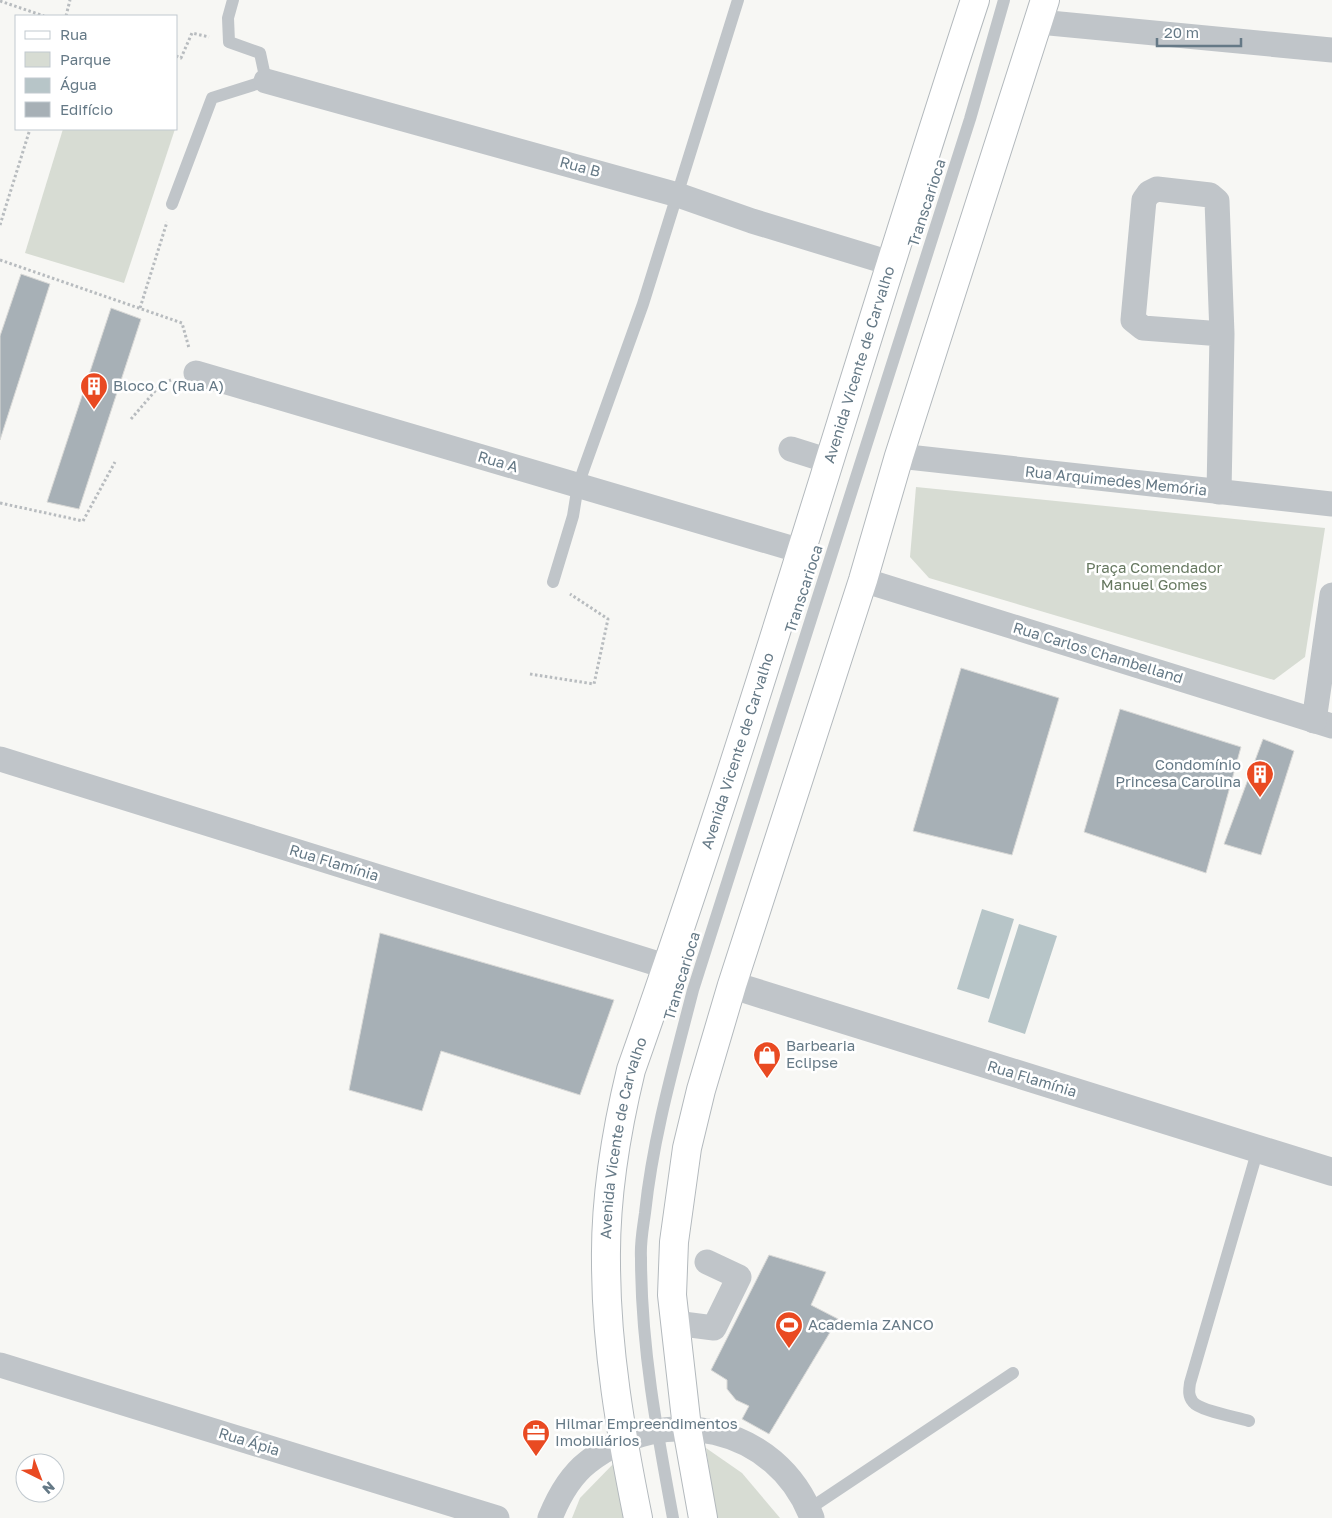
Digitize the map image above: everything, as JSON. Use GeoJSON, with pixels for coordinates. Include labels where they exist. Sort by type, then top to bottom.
{"type":"FeatureCollection","features":[{"type":"Feature","properties":{"kind":"main road","name":"Avenida Vicente de Carvalho"},"geometry":{"type":"LineString","coordinates":[[638,1518],[622,1440],[608,1312],[606,1262],[612,1170],[619,1121],[631,1070],[668,967],[715,821],[741,748],[890,263],[975,0]]}},
{"type":"Feature","properties":{"kind":"main road"},"geometry":{"type":"LineString","coordinates":[[703,1518],[687,1428],[672,1295],[674,1242],[687,1148],[701,1090],[732,985],[864,580],[899,456],[1042,11]]}},
{"type":"Feature","properties":{"kind":"street"},"geometry":{"type":"LineString","coordinates":[[1042,11],[1332,50]]}},
{"type":"Feature","properties":{"kind":"street","name":"Rua B"},"geometry":{"type":"LineString","coordinates":[[266,81],[678,195],[752,221],[890,263]]}},
{"type":"Feature","properties":{"kind":"street"},"geometry":{"type":"LineString","coordinates":[[1219,492],[1222,334],[1217,201],[1210,195],[1157,189],[1149,193],[1144,200],[1133,320],[1143,328],[1222,334]]}},
{"type":"Feature","properties":{"kind":"street","name":"Rua A"},"geometry":{"type":"LineString","coordinates":[[196,373],[801,551]]}},
{"type":"Feature","properties":{"kind":"street"},"geometry":{"type":"LineString","coordinates":[[791,449],[829,461]]}},
{"type":"Feature","properties":{"kind":"street","name":"Rua Arquimedes Memória"},"geometry":{"type":"LineString","coordinates":[[899,456],[1332,504]]}},
{"type":"Feature","properties":{"kind":"street","name":"Rua Carlos Chambelland"},"geometry":{"type":"LineString","coordinates":[[864,580],[1323,723]]}},
{"type":"Feature","properties":{"kind":"street"},"geometry":{"type":"LineString","coordinates":[[1323,723],[1332,595]]}},
{"type":"Feature","properties":{"kind":"street","name":"Rua Flamínia"},"geometry":{"type":"LineString","coordinates":[[0,759],[668,967]]}},
{"type":"Feature","properties":{"kind":"street","name":"Rua Flamínia"},"geometry":{"type":"LineString","coordinates":[[732,985],[1332,1172]]}},
{"type":"Feature","properties":{"kind":"street"},"geometry":{"type":"LineString","coordinates":[[675,1323],[714,1328],[739,1276],[707,1262]]}},
{"type":"Feature","properties":{"kind":"street","name":"Rua Ápia"},"geometry":{"type":"LineString","coordinates":[[0,1365],[497,1518]]}},
{"type":"Feature","properties":{"kind":"street"},"geometry":{"type":"LineString","coordinates":[[550,1518],[560,1494],[587,1462],[622,1440],[657,1432],[687,1428],[723,1433],[757,1448],[785,1471],[806,1500],[810,1514]]}},
{"type":"Feature","properties":{"kind":"lane"},"geometry":{"type":"LineString","coordinates":[[172,204],[212,98],[266,81],[260,53],[229,42],[228,18],[233,0]]}},
{"type":"Feature","properties":{"kind":"lane"},"geometry":{"type":"LineString","coordinates":[[553,582],[573,516],[578,485],[643,304],[738,0]]}},
{"type":"Feature","properties":{"kind":"lane","name":"Transcarioca"},"geometry":{"type":"LineString","coordinates":[[673,1518],[657,1432],[646,1342],[640,1256],[646,1202],[660,1117],[694,990],[970,118],[1004,0]]}},
{"type":"Feature","properties":{"kind":"lane"},"geometry":{"type":"LineString","coordinates":[[1249,1420],[1205,1408],[1194,1403],[1189,1394],[1190,1383],[1258,1149]]}},
{"type":"Feature","properties":{"kind":"lane"},"geometry":{"type":"LineString","coordinates":[[810,1514],[1013,1373]]}},
{"type":"Feature","properties":{"kind":"path"},"geometry":{"type":"LineString","coordinates":[[66,15],[70,0]]}},
{"type":"Feature","properties":{"kind":"path"},"geometry":{"type":"LineString","coordinates":[[0,1],[41,15]]}},
{"type":"Feature","properties":{"kind":"path"},"geometry":{"type":"LineString","coordinates":[[178,57],[181,58],[192,33],[229,42]]}},
{"type":"Feature","properties":{"kind":"path"},"geometry":{"type":"LineString","coordinates":[[0,225],[30,130]]}},
{"type":"Feature","properties":{"kind":"path"},"geometry":{"type":"LineString","coordinates":[[140,308],[172,204]]}},
{"type":"Feature","properties":{"kind":"path"},"geometry":{"type":"LineString","coordinates":[[0,260],[182,323],[196,373],[162,383],[131,419]]}},
{"type":"Feature","properties":{"kind":"path"},"geometry":{"type":"LineString","coordinates":[[0,502],[83,521],[115,462]]}},
{"type":"Feature","properties":{"kind":"path"},"geometry":{"type":"LineString","coordinates":[[530,674],[594,684],[608,619],[553,582]]}},
{"type":"Feature","properties":{"kind":"green space"},"geometry":{"type":"Polygon","coordinates":[[[63,130],[175,130],[124,283],[25,253],[63,130]]]}},
{"type":"Feature","properties":{"kind":"green space","name":"Praça Comendador Manuel Gomes"},"geometry":{"type":"Polygon","coordinates":[[[916,487],[1325,528],[1305,657],[1274,680],[929,578],[910,557],[916,487]]]}},
{"type":"Feature","properties":{"kind":"green space"},"geometry":{"type":"Polygon","coordinates":[[[706,1448],[742,1473],[780,1518],[716,1518],[706,1448]]]}},
{"type":"Feature","properties":{"kind":"green space"},"geometry":{"type":"Polygon","coordinates":[[[618,1459],[628,1518],[572,1518],[580,1498],[618,1459]]]}},
{"type":"Feature","properties":{"kind":"water"},"geometry":{"type":"Polygon","coordinates":[[[982,909],[1014,919],[989,999],[957,989],[982,909]]]}},
{"type":"Feature","properties":{"kind":"water"},"geometry":{"type":"Polygon","coordinates":[[[1019,924],[1057,936],[1025,1034],[988,1022],[1019,924]]]}},
{"type":"Feature","properties":{"kind":"building"},"geometry":{"type":"Polygon","coordinates":[[[21,274],[50,284],[0,440],[0,336],[21,274]]]}},
{"type":"Feature","properties":{"kind":"building","name":"Bloco C (Rua A)"},"geometry":{"type":"Polygon","coordinates":[[[111,308],[141,319],[79,509],[47,502],[111,308]]]}},
{"type":"Feature","properties":{"kind":"building"},"geometry":{"type":"Polygon","coordinates":[[[961,668],[1059,698],[1012,855],[913,831],[961,668]]]}},
{"type":"Feature","properties":{"kind":"building"},"geometry":{"type":"Polygon","coordinates":[[[1120,709],[1241,747],[1206,873],[1084,832],[1120,709]]]}},
{"type":"Feature","properties":{"kind":"building","name":"Condomínio Princesa Carolina"},"geometry":{"type":"Polygon","coordinates":[[[1263,739],[1294,751],[1261,855],[1224,844],[1263,739]]]}},
{"type":"Feature","properties":{"kind":"building"},"geometry":{"type":"Polygon","coordinates":[[[380,933],[614,1000],[580,1095],[441,1051],[422,1111],[349,1090],[380,933]]]}},
{"type":"Feature","properties":{"kind":"building","name":"Academia ZANCO"},"geometry":{"type":"Polygon","coordinates":[[[769,1255],[826,1272],[811,1305],[838,1319],[769,1434],[742,1419],[749,1406],[736,1400],[727,1389],[727,1380],[711,1370],[769,1255]]]}},
{"type":"Feature","properties":{"kind":"place","name":"Bloco C (Rua A)"},"geometry":{"type":"Point","coordinates":[94,410]}},
{"type":"Feature","properties":{"kind":"place","name":"Condomínio Princesa Carolina"},"geometry":{"type":"Point","coordinates":[1260,798]}},
{"type":"Feature","properties":{"kind":"place","name":"Barbearia Eclipse"},"geometry":{"type":"Point","coordinates":[767,1079]}},
{"type":"Feature","properties":{"kind":"place","name":"Academia ZANCO"},"geometry":{"type":"Point","coordinates":[789,1349]}},
{"type":"Feature","properties":{"kind":"place","name":"Hilmar Empreendimentos Imobiliários"},"geometry":{"type":"Point","coordinates":[536,1457]}}]}
